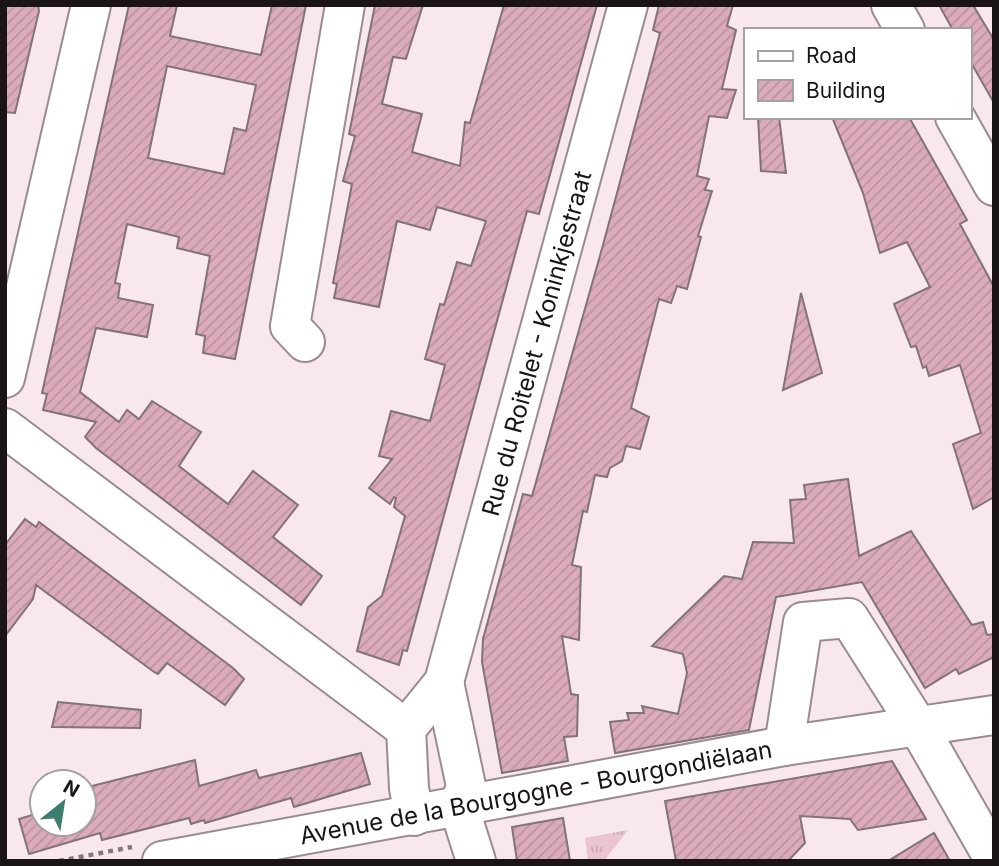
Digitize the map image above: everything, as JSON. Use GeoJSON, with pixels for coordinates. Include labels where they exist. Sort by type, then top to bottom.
{"type":"FeatureCollection","features":[{"type":"Feature","properties":{"kind":"street"},"geometry":{"type":"LineString","coordinates":[[5,378],[91,5]]}},
{"type":"Feature","properties":{"kind":"street"},"geometry":{"type":"LineString","coordinates":[[305,342],[290,326],[345,5]]}},
{"type":"Feature","properties":{"kind":"street","name":"Rue du Roitelet - Koninkjestraat"},"geometry":{"type":"LineString","coordinates":[[406,729],[444,682],[628,5]]}},
{"type":"Feature","properties":{"kind":"street"},"geometry":{"type":"LineString","coordinates":[[891,5],[904,28]]}},
{"type":"Feature","properties":{"kind":"street"},"geometry":{"type":"LineString","coordinates":[[956,119],[994,186]]}},
{"type":"Feature","properties":{"kind":"street"},"geometry":{"type":"LineString","coordinates":[[5,428],[406,729],[409,788],[415,816]]}},
{"type":"Feature","properties":{"kind":"street","name":"Avenue de la Bourgogne - Bourgondiëlaan"},"geometry":{"type":"LineString","coordinates":[[784,746],[803,622],[849,618],[919,727]]}},
{"type":"Feature","properties":{"kind":"street","name":"Rue du Roitelet - Koninkjestraat"},"geometry":{"type":"LineString","coordinates":[[444,682],[466,786],[459,807],[476,861]]}},
{"type":"Feature","properties":{"kind":"street","name":"Avenue de la Bourgogne - Bourgondiëlaan"},"geometry":{"type":"LineString","coordinates":[[162,861],[784,746],[994,715]]}},
{"type":"Feature","properties":{"kind":"street"},"geometry":{"type":"LineString","coordinates":[[919,727],[994,859]]}},
{"type":"Feature","properties":{"kind":"green space"},"geometry":{"type":"Polygon","coordinates":[[[628,830],[604,861],[588,861],[585,838],[628,830]]]}},
{"type":"Feature","properties":{"kind":"building"},"geometry":{"type":"Polygon","coordinates":[[[5,5],[38,5],[39,11],[15,113],[5,112],[5,5]]]}},
{"type":"Feature","properties":{"kind":"building"},"geometry":{"type":"Polygon","coordinates":[[[129,5],[177,5],[170,36],[261,55],[272,5],[306,5],[235,359],[203,353],[205,336],[196,334],[210,256],[177,248],[179,237],[127,224],[115,283],[120,284],[118,298],[153,305],[147,337],[96,328],[80,392],[119,422],[127,410],[139,419],[152,401],[201,432],[179,466],[228,504],[253,471],[298,505],[273,537],[322,576],[301,605],[96,448],[85,437],[96,422],[43,410],[47,394],[42,393],[129,5]],[[167,66],[148,158],[224,174],[234,128],[246,131],[256,85],[167,66]]]}},
{"type":"Feature","properties":{"kind":"building"},"geometry":{"type":"Polygon","coordinates":[[[375,5],[423,5],[406,59],[393,57],[382,104],[422,114],[412,152],[460,166],[465,122],[470,123],[504,5],[597,5],[539,214],[527,211],[407,651],[403,650],[399,665],[357,651],[368,607],[382,596],[405,516],[394,507],[396,498],[394,497],[390,504],[369,488],[392,459],[379,456],[391,411],[430,421],[445,365],[425,359],[440,304],[444,305],[457,262],[471,266],[486,221],[437,207],[430,230],[397,221],[379,307],[334,298],[337,284],[333,283],[352,184],[343,181],[355,136],[349,134],[375,5]]]}},
{"type":"Feature","properties":{"kind":"building"},"geometry":{"type":"Polygon","coordinates":[[[659,5],[733,5],[727,26],[736,30],[722,89],[736,90],[727,118],[709,116],[697,176],[709,179],[705,190],[712,191],[698,236],[701,237],[687,289],[677,286],[671,303],[659,299],[631,408],[649,417],[640,449],[626,446],[622,461],[610,468],[607,477],[595,475],[587,512],[583,511],[572,565],[581,567],[579,640],[562,636],[571,694],[578,695],[577,736],[564,737],[568,761],[502,773],[482,662],[483,639],[523,494],[532,496],[603,245],[660,33],[653,30],[659,5]]]}},
{"type":"Feature","properties":{"kind":"building"},"geometry":{"type":"Polygon","coordinates":[[[939,5],[973,5],[994,40],[994,103],[971,63],[971,28],[952,28],[939,5]]]}},
{"type":"Feature","properties":{"kind":"building"},"geometry":{"type":"Polygon","coordinates":[[[758,119],[779,119],[786,173],[761,171],[758,119]]]}},
{"type":"Feature","properties":{"kind":"building"},"geometry":{"type":"Polygon","coordinates":[[[833,119],[910,119],[967,220],[960,224],[994,287],[994,497],[973,509],[953,444],[981,433],[960,365],[929,376],[926,366],[923,368],[916,346],[911,347],[894,304],[930,287],[907,242],[880,253],[863,193],[833,119]]]}},
{"type":"Feature","properties":{"kind":"building"},"geometry":{"type":"Polygon","coordinates":[[[801,293],[822,373],[783,390],[801,293]]]}},
{"type":"Feature","properties":{"kind":"building"},"geometry":{"type":"Polygon","coordinates":[[[848,479],[859,556],[911,531],[972,625],[983,622],[987,635],[994,634],[994,657],[959,674],[956,669],[925,688],[862,582],[776,597],[749,730],[615,753],[610,722],[629,720],[627,713],[644,713],[642,706],[678,714],[687,673],[683,654],[652,646],[724,576],[742,579],[753,542],[794,543],[790,500],[806,499],[804,485],[848,479]]]}},
{"type":"Feature","properties":{"kind":"building"},"geometry":{"type":"Polygon","coordinates":[[[25,519],[36,527],[39,522],[233,668],[244,679],[225,705],[167,663],[158,674],[154,672],[36,585],[33,599],[5,636],[5,545],[25,519]]]}},
{"type":"Feature","properties":{"kind":"building"},"geometry":{"type":"Polygon","coordinates":[[[58,702],[141,710],[140,728],[52,727],[58,702]]]}},
{"type":"Feature","properties":{"kind":"building"},"geometry":{"type":"Polygon","coordinates":[[[361,753],[370,784],[294,807],[291,798],[205,823],[204,820],[191,824],[189,818],[102,840],[98,834],[98,784],[195,760],[199,786],[256,770],[259,778],[361,753]]]}},
{"type":"Feature","properties":{"kind":"building"},"geometry":{"type":"Polygon","coordinates":[[[892,761],[926,819],[858,830],[850,819],[800,816],[805,843],[788,861],[676,861],[665,801],[892,761]]]}},
{"type":"Feature","properties":{"kind":"building"},"geometry":{"type":"Polygon","coordinates":[[[28,816],[28,838],[83,838],[29,854],[19,819],[28,816]]]}},
{"type":"Feature","properties":{"kind":"building"},"geometry":{"type":"Polygon","coordinates":[[[563,818],[570,861],[517,861],[512,827],[563,818]]]}},
{"type":"Feature","properties":{"kind":"building"},"geometry":{"type":"Polygon","coordinates":[[[934,833],[950,861],[888,861],[934,833]]]}}]}
